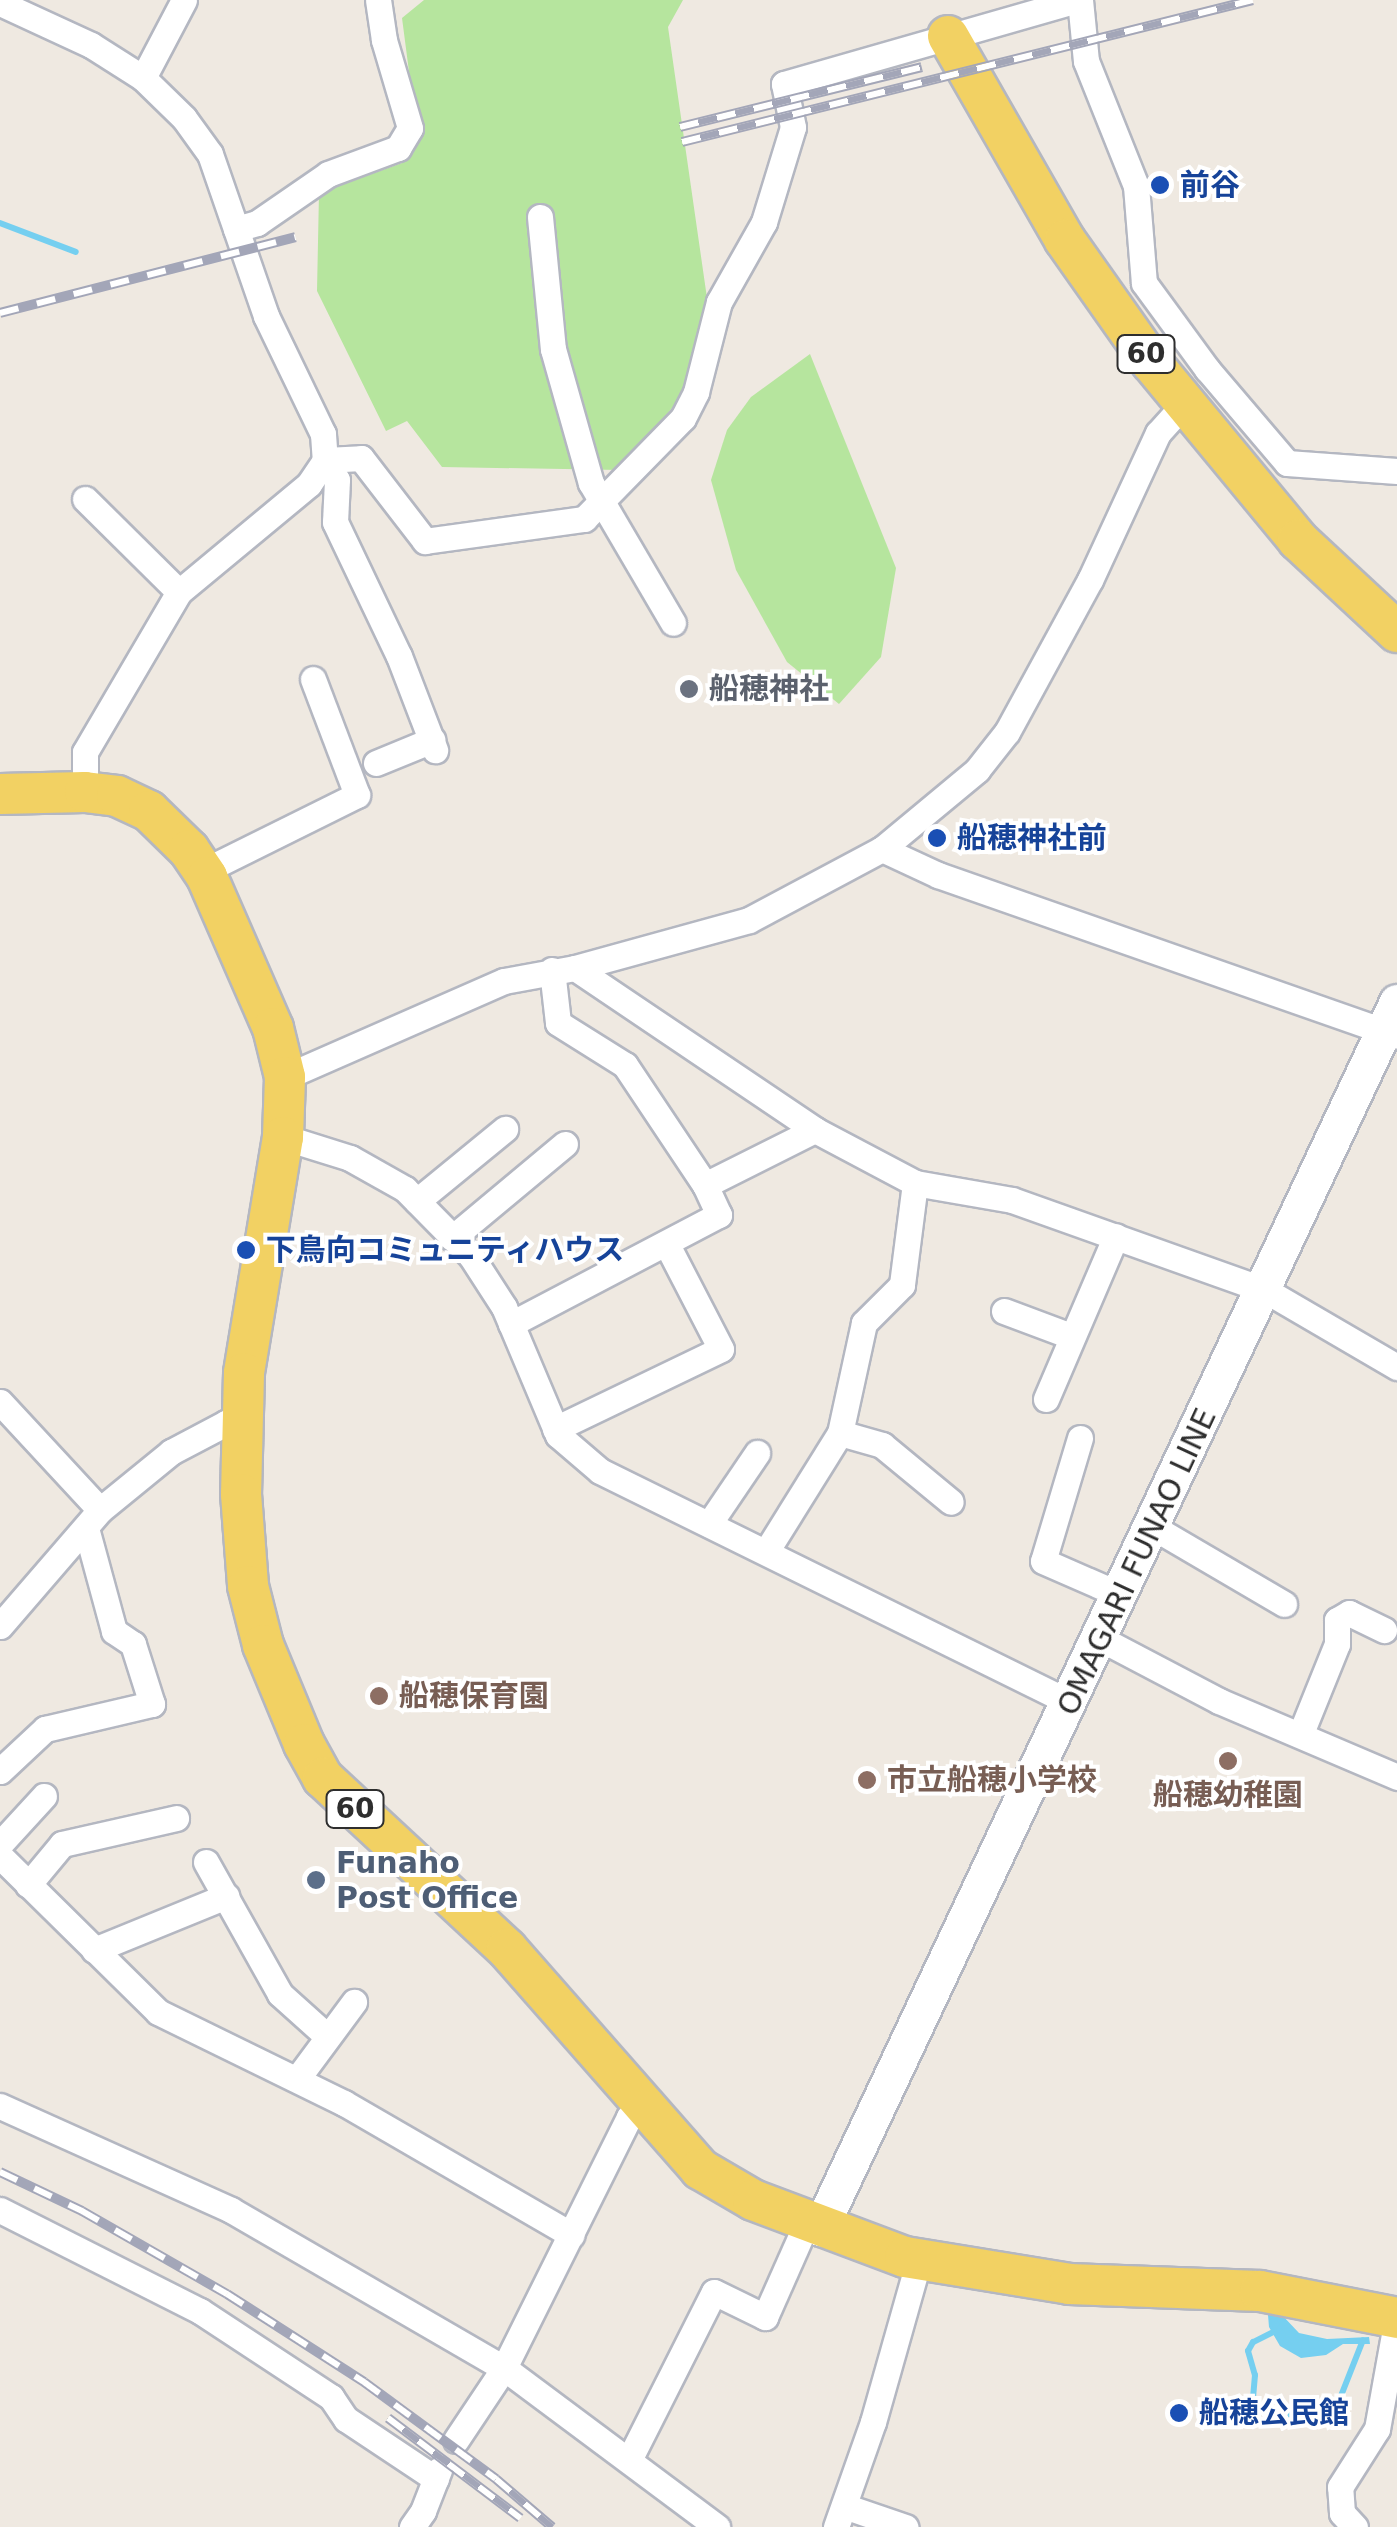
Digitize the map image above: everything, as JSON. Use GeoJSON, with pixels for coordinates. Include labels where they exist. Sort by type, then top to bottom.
{"type":"FeatureCollection","features":[{"type":"Feature","properties":{"kind":"main road","name":"60"},"geometry":{"type":"LineString","coordinates":[[948,36],[1065,240],[1184,404],[1298,540],[1397,632]]}},
{"type":"Feature","properties":{"kind":"main road","name":"60"},"geometry":{"type":"LineString","coordinates":[[0,794],[84,792],[117,796],[149,811],[204,871],[273,1028],[285,1077],[283,1138],[240,1420],[248,1586],[263,1645],[304,1744],[324,1778],[507,1949],[700,2169],[753,2200],[814,2225],[919,2259],[1070,2284],[1260,2291],[1397,2318]]}},
{"type":"Feature","properties":{"kind":"main road","name":"OMAGARI FUNAO LINE"},"geometry":{"type":"LineString","coordinates":[[814,2225],[1071,1703],[1392,1023]]}},
{"type":"Feature","properties":{"kind":"street"},"geometry":{"type":"LineString","coordinates":[[143,78],[184,0]]}},
{"type":"Feature","properties":{"kind":"street"},"geometry":{"type":"LineString","coordinates":[[236,229],[257,223],[328,174],[398,148],[410,128],[388,56],[378,0]]}},
{"type":"Feature","properties":{"kind":"street"},"geometry":{"type":"LineString","coordinates":[[325,460],[361,458],[425,541],[584,519],[683,418],[696,392],[719,302],[764,222],[793,127],[784,84],[1078,0],[1086,61],[1136,186],[1144,283],[1207,369],[1287,463],[1397,471]]}},
{"type":"Feature","properties":{"kind":"street"},"geometry":{"type":"LineString","coordinates":[[0,3],[90,45],[143,78],[184,118],[210,154],[266,316],[322,434],[325,460],[337,480],[334,522],[398,656],[433,745],[376,763]]}},
{"type":"Feature","properties":{"kind":"street"},"geometry":{"type":"LineString","coordinates":[[540,217],[553,348],[601,505],[673,623]]}},
{"type":"Feature","properties":{"kind":"street"},"geometry":{"type":"LineString","coordinates":[[285,1077],[504,981],[749,920],[882,849],[977,770],[1007,732],[1090,580],[1158,433],[1184,404]]}},
{"type":"Feature","properties":{"kind":"street"},"geometry":{"type":"LineString","coordinates":[[84,792],[86,752],[178,592],[309,484],[325,460]]}},
{"type":"Feature","properties":{"kind":"street"},"geometry":{"type":"LineString","coordinates":[[85,499],[178,592]]}},
{"type":"Feature","properties":{"kind":"street"},"geometry":{"type":"LineString","coordinates":[[204,871],[357,795],[313,679]]}},
{"type":"Feature","properties":{"kind":"street"},"geometry":{"type":"LineString","coordinates":[[882,849],[938,875],[1392,1023]]}},
{"type":"Feature","properties":{"kind":"street"},"geometry":{"type":"LineString","coordinates":[[564,968],[814,1130],[915,1183],[1012,1200],[1264,1290],[1397,1367]]}},
{"type":"Feature","properties":{"kind":"street"},"geometry":{"type":"LineString","coordinates":[[511,1324],[719,1215],[705,1185],[625,1065],[558,1024],[564,968]]}},
{"type":"Feature","properties":{"kind":"street"},"geometry":{"type":"LineString","coordinates":[[417,1202],[505,1129]]}},
{"type":"Feature","properties":{"kind":"street"},"geometry":{"type":"LineString","coordinates":[[705,1185],[814,1130]]}},
{"type":"Feature","properties":{"kind":"street"},"geometry":{"type":"LineString","coordinates":[[283,1138],[350,1158],[405,1189],[471,1256],[511,1324],[555,1429],[600,1471],[1071,1703]]}},
{"type":"Feature","properties":{"kind":"street"},"geometry":{"type":"LineString","coordinates":[[452,1238],[564,1144]]}},
{"type":"Feature","properties":{"kind":"street"},"geometry":{"type":"LineString","coordinates":[[766,1552],[840,1434],[864,1323],[902,1284],[915,1183]]}},
{"type":"Feature","properties":{"kind":"street"},"geometry":{"type":"LineString","coordinates":[[1046,1399],[1116,1236]]}},
{"type":"Feature","properties":{"kind":"street"},"geometry":{"type":"LineString","coordinates":[[555,1429],[721,1349],[666,1243]]}},
{"type":"Feature","properties":{"kind":"street"},"geometry":{"type":"LineString","coordinates":[[1004,1311],[1071,1336]]}},
{"type":"Feature","properties":{"kind":"street"},"geometry":{"type":"LineString","coordinates":[[0,1402],[93,1519],[114,1631],[134,1644],[152,1704],[46,1729],[0,1771]]}},
{"type":"Feature","properties":{"kind":"street"},"geometry":{"type":"LineString","coordinates":[[0,1626],[93,1519],[171,1452],[226,1423],[240,1420]]}},
{"type":"Feature","properties":{"kind":"street"},"geometry":{"type":"LineString","coordinates":[[840,1434],[882,1445],[951,1502]]}},
{"type":"Feature","properties":{"kind":"street"},"geometry":{"type":"LineString","coordinates":[[1080,1438],[1043,1561],[1121,1594]]}},
{"type":"Feature","properties":{"kind":"street"},"geometry":{"type":"LineString","coordinates":[[710,1524],[757,1452]]}},
{"type":"Feature","properties":{"kind":"street"},"geometry":{"type":"LineString","coordinates":[[1153,1527],[1284,1604]]}},
{"type":"Feature","properties":{"kind":"street"},"geometry":{"type":"LineString","coordinates":[[1301,1734],[1337,1644],[1337,1620],[1349,1613],[1384,1630]]}},
{"type":"Feature","properties":{"kind":"street"},"geometry":{"type":"LineString","coordinates":[[1101,1639],[1219,1701],[1397,1777]]}},
{"type":"Feature","properties":{"kind":"street"},"geometry":{"type":"LineString","coordinates":[[0,1844],[44,1796]]}},
{"type":"Feature","properties":{"kind":"street"},"geometry":{"type":"LineString","coordinates":[[176,1818],[62,1844],[10,1872],[158,2012],[297,2079],[572,2234]]}},
{"type":"Feature","properties":{"kind":"street"},"geometry":{"type":"LineString","coordinates":[[206,1862],[280,1994],[328,2037]]}},
{"type":"Feature","properties":{"kind":"street"},"geometry":{"type":"LineString","coordinates":[[94,1950],[226,1896]]}},
{"type":"Feature","properties":{"kind":"street"},"geometry":{"type":"LineString","coordinates":[[297,2079],[354,2002]]}},
{"type":"Feature","properties":{"kind":"street"},"geometry":{"type":"LineString","coordinates":[[456,2440],[504,2368],[629,2117],[642,2105]]}},
{"type":"Feature","properties":{"kind":"street"},"geometry":{"type":"LineString","coordinates":[[0,2106],[232,2210],[504,2368],[716,2527]]}},
{"type":"Feature","properties":{"kind":"street"},"geometry":{"type":"LineString","coordinates":[[0,2210],[200,2311],[331,2397],[346,2418],[437,2474],[423,2511],[412,2527]]}},
{"type":"Feature","properties":{"kind":"street"},"geometry":{"type":"LineString","coordinates":[[630,2460],[714,2292],[764,2317],[814,2225]]}},
{"type":"Feature","properties":{"kind":"street"},"geometry":{"type":"LineString","coordinates":[[905,2527],[840,2517],[919,2259]]}},
{"type":"Feature","properties":{"kind":"street"},"geometry":{"type":"LineString","coordinates":[[1355,2527],[1342,2514],[1340,2486],[1377,2428],[1397,2318]]}},
{"type":"Feature","properties":{"kind":"green space"},"geometry":{"type":"Polygon","coordinates":[[[424,0],[683,0],[668,27],[707,298],[683,395],[620,470],[442,467],[407,421],[386,431],[317,291],[319,193],[402,163],[417,133],[402,18],[424,0]]]}},
{"type":"Feature","properties":{"kind":"green space"},"geometry":{"type":"Polygon","coordinates":[[[810,354],[896,568],[881,657],[839,704],[787,662],[736,570],[711,480],[727,430],[751,397],[810,354]]]}},
{"type":"Feature","properties":{"kind":"water"},"geometry":{"type":"Polygon","coordinates":[[[1268,2315],[1282,2315],[1299,2333],[1327,2339],[1369,2337],[1370,2344],[1343,2344],[1326,2355],[1301,2358],[1280,2346],[1269,2327],[1268,2315]]]}},
{"type":"Feature","properties":{"kind":"waterway"},"geometry":{"type":"LineString","coordinates":[[0,223],[76,252]]}},
{"type":"Feature","properties":{"kind":"waterway"},"geometry":{"type":"LineString","coordinates":[[1279,2329],[1253,2342],[1248,2351],[1255,2375],[1253,2398],[1260,2408],[1313,2419],[1335,2411],[1363,2340]]}},
{"type":"Feature","properties":{"kind":"railway"},"geometry":{"type":"LineString","coordinates":[[682,142],[1253,0]]}},
{"type":"Feature","properties":{"kind":"railway"},"geometry":{"type":"LineString","coordinates":[[680,127],[922,67]]}},
{"type":"Feature","properties":{"kind":"railway"},"geometry":{"type":"LineString","coordinates":[[0,313],[295,237]]}},
{"type":"Feature","properties":{"kind":"railway"},"geometry":{"type":"LineString","coordinates":[[0,2172],[82,2211],[227,2294],[364,2382],[496,2479],[552,2527]]}},
{"type":"Feature","properties":{"kind":"railway"},"geometry":{"type":"LineString","coordinates":[[388,2418],[520,2518]]}},
{"type":"Feature","properties":{"kind":"place","name":"前谷"},"geometry":{"type":"Point","coordinates":[1160,185]}},
{"type":"Feature","properties":{"kind":"place","name":"船穂神社"},"geometry":{"type":"Point","coordinates":[689,689]}},
{"type":"Feature","properties":{"kind":"place","name":"船穂神社前"},"geometry":{"type":"Point","coordinates":[937,838]}},
{"type":"Feature","properties":{"kind":"place","name":"下鳥向コミュニティハウス"},"geometry":{"type":"Point","coordinates":[246,1250]}},
{"type":"Feature","properties":{"kind":"place","name":"船穂保育園"},"geometry":{"type":"Point","coordinates":[379,1696]}},
{"type":"Feature","properties":{"kind":"place","name":"船穂幼稚園"},"geometry":{"type":"Point","coordinates":[1228,1761]}},
{"type":"Feature","properties":{"kind":"place","name":"市立船穂小学校"},"geometry":{"type":"Point","coordinates":[867,1780]}},
{"type":"Feature","properties":{"kind":"place","name":"Funaho Post Office"},"geometry":{"type":"Point","coordinates":[316,1880]}},
{"type":"Feature","properties":{"kind":"place","name":"船穂公民館"},"geometry":{"type":"Point","coordinates":[1179,2413]}}]}
